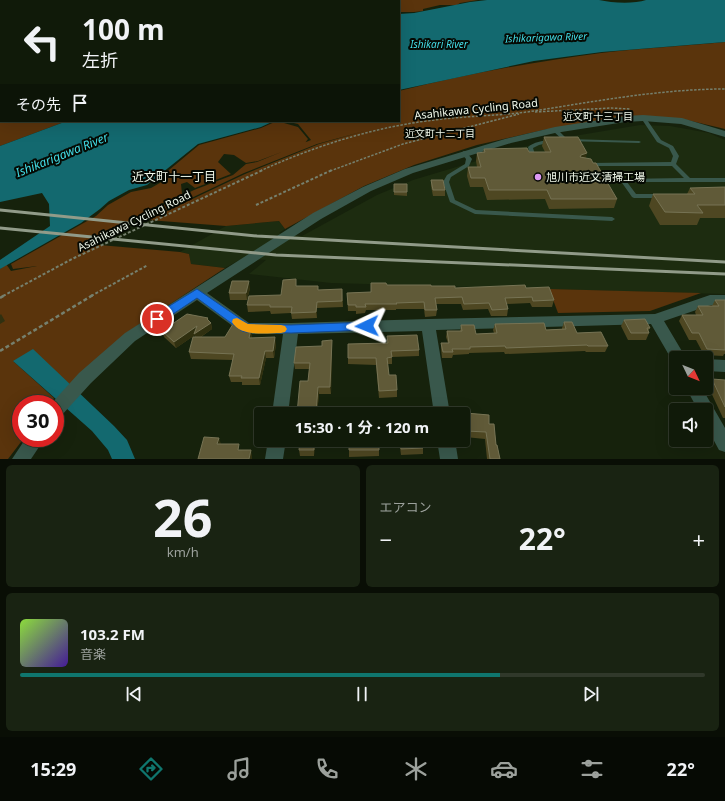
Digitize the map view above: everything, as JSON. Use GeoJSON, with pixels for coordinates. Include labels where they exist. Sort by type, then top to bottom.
{"type":"FeatureCollection","features":[{"type":"Feature","properties":{"kind":"street"},"geometry":{"type":"LineString","coordinates":[[64,401],[85,378],[130,336],[316,216],[367,189],[395,177],[464,153],[508,141],[556,137],[625,119],[643,118],[682,121],[725,134]]}},
{"type":"Feature","properties":{"kind":"street"},"geometry":{"type":"LineString","coordinates":[[197,293],[246,328],[291,329],[656,318],[710,300],[725,300]]}},
{"type":"Feature","properties":{"kind":"street"},"geometry":{"type":"LineString","coordinates":[[656,318],[674,351]]}},
{"type":"Feature","properties":{"kind":"street"},"geometry":{"type":"LineString","coordinates":[[428,324],[441,407]]}},
{"type":"Feature","properties":{"kind":"street"},"geometry":{"type":"LineString","coordinates":[[281,407],[291,329]]}},
{"type":"Feature","properties":{"kind":"street"},"geometry":{"type":"LineString","coordinates":[[713,366],[725,366]]}},
{"type":"Feature","properties":{"kind":"street"},"geometry":{"type":"LineString","coordinates":[[698,395],[725,444]]}},
{"type":"Feature","properties":{"kind":"street"},"geometry":{"type":"LineString","coordinates":[[21,459],[30,447]]}},
{"type":"Feature","properties":{"kind":"street"},"geometry":{"type":"LineString","coordinates":[[274,459],[276,447]]}},
{"type":"Feature","properties":{"kind":"street"},"geometry":{"type":"LineString","coordinates":[[447,447],[449,459]]}},
{"type":"Feature","properties":{"kind":"lane"},"geometry":{"type":"LineString","coordinates":[[643,118],[659,141],[671,147],[676,156],[674,164]]}},
{"type":"Feature","properties":{"kind":"lane"},"geometry":{"type":"LineString","coordinates":[[556,137],[566,140]]}},
{"type":"Feature","properties":{"kind":"lane"},"geometry":{"type":"LineString","coordinates":[[533,158],[530,147],[556,137],[566,140],[639,142]]}},
{"type":"Feature","properties":{"kind":"lane"},"geometry":{"type":"LineString","coordinates":[[464,153],[469,159],[467,165],[449,176],[446,182],[452,201],[462,207],[475,212],[612,219]]}},
{"type":"Feature","properties":{"kind":"lane"},"geometry":{"type":"LineString","coordinates":[[582,165],[674,164],[689,180]]}},
{"type":"Feature","properties":{"kind":"lane"},"geometry":{"type":"LineString","coordinates":[[664,196],[634,196],[623,180],[725,180]]}},
{"type":"Feature","properties":{"kind":"path","name":"Asahikawa Cycling Road"},"geometry":{"type":"LineString","coordinates":[[0,298],[72,259],[209,193],[283,160],[319,147],[391,128],[433,120],[525,112],[608,99],[725,89]]}},
{"type":"Feature","properties":{"kind":"path"},"geometry":{"type":"LineString","coordinates":[[256,205],[308,180],[365,157],[444,131],[525,112],[611,108],[632,109]]}},
{"type":"Feature","properties":{"kind":"path"},"geometry":{"type":"LineString","coordinates":[[0,351],[82,301],[148,265]]}},
{"type":"Feature","properties":{"kind":"shaded area"},"geometry":{"type":"Polygon","coordinates":[[[400,0],[478,0],[460,3],[457,5],[440,5],[423,9],[423,11],[400,12],[400,0]]]}},
{"type":"Feature","properties":{"kind":"shaded area"},"geometry":{"type":"Polygon","coordinates":[[[725,42],[725,129],[687,120],[650,116],[543,130],[477,145],[414,165],[364,186],[285,229],[279,221],[226,226],[148,220],[245,174],[319,144],[368,130],[317,144],[244,173],[145,220],[138,219],[194,190],[233,175],[246,164],[257,162],[311,140],[298,124],[289,122],[400,122],[400,91],[449,79],[525,64],[632,50],[725,42]]]}},
{"type":"Feature","properties":{"kind":"shaded area"},"geometry":{"type":"Polygon","coordinates":[[[0,122],[64,122],[0,146],[0,122]]]}},
{"type":"Feature","properties":{"kind":"shaded area"},"geometry":{"type":"Polygon","coordinates":[[[275,122],[280,122],[298,127],[308,139],[305,143],[258,161],[246,163],[234,155],[224,154],[218,162],[231,174],[195,188],[187,182],[181,184],[182,194],[155,207],[88,244],[180,252],[189,254],[191,264],[225,268],[126,333],[71,385],[13,361],[51,395],[12,395],[12,447],[17,447],[8,459],[0,459],[0,269],[6,264],[11,271],[37,266],[13,269],[11,264],[96,216],[108,205],[131,192],[151,188],[165,180],[163,175],[199,145],[261,128],[275,122]]]}},
{"type":"Feature","properties":{"kind":"shaded area"},"geometry":{"type":"Polygon","coordinates":[[[640,125],[670,126],[709,133],[725,140],[725,294],[331,283],[249,274],[266,260],[243,258],[225,268],[191,264],[189,254],[180,252],[226,226],[279,221],[285,229],[279,233],[302,236],[377,195],[413,180],[544,141],[640,125]]]}},
{"type":"Feature","properties":{"kind":"shaded area"},"geometry":{"type":"Polygon","coordinates":[[[549,289],[701,293],[650,311],[558,313],[549,289]]]}},
{"type":"Feature","properties":{"kind":"water","name":"Ishikari River"},"geometry":{"type":"Polygon","coordinates":[[[487,0],[599,0],[623,3],[646,0],[725,0],[725,42],[602,52],[534,61],[400,90],[400,14],[414,13],[487,0]]]}},
{"type":"Feature","properties":{"kind":"water","name":"Ishikarigawa River"},"geometry":{"type":"Polygon","coordinates":[[[64,122],[272,122],[261,127],[198,144],[147,185],[129,190],[109,201],[81,223],[0,269],[0,260],[50,226],[49,204],[42,193],[0,202],[0,146],[64,122]]]}},
{"type":"Feature","properties":{"kind":"water"},"geometry":{"type":"Polygon","coordinates":[[[33,349],[127,440],[135,459],[112,459],[108,450],[92,431],[64,406],[64,395],[51,395],[13,361],[33,349]]]}},
{"type":"Feature","properties":{"kind":"building","name":"旭川市近文清掃工場"},"geometry":{"type":"Polygon","coordinates":[[[544,137],[578,137],[587,153],[581,155],[580,157],[591,159],[593,163],[596,163],[617,199],[551,199],[547,190],[489,190],[485,178],[471,178],[468,167],[481,167],[477,153],[485,152],[484,149],[527,148],[529,152],[551,152],[544,137]]]}},
{"type":"Feature","properties":{"kind":"building"},"geometry":{"type":"Polygon","coordinates":[[[431,180],[443,180],[445,190],[433,190],[431,180]]]}},
{"type":"Feature","properties":{"kind":"building"},"geometry":{"type":"Polygon","coordinates":[[[394,184],[407,184],[407,192],[394,192],[394,184]]]}},
{"type":"Feature","properties":{"kind":"building"},"geometry":{"type":"Polygon","coordinates":[[[725,187],[725,205],[697,205],[703,213],[665,212],[653,194],[695,194],[690,188],[725,187]]]}},
{"type":"Feature","properties":{"kind":"building"},"geometry":{"type":"Polygon","coordinates":[[[296,279],[296,286],[318,286],[318,290],[342,289],[342,301],[317,302],[316,312],[291,313],[292,307],[247,305],[249,296],[281,295],[283,280],[296,279]]]}},
{"type":"Feature","properties":{"kind":"building"},"geometry":{"type":"Polygon","coordinates":[[[232,281],[249,281],[246,293],[229,293],[232,281]]]}},
{"type":"Feature","properties":{"kind":"building"},"geometry":{"type":"Polygon","coordinates":[[[371,283],[386,283],[387,285],[455,286],[455,288],[525,285],[526,288],[549,287],[554,300],[533,301],[532,297],[505,298],[508,309],[492,310],[489,303],[464,304],[462,297],[435,298],[437,310],[425,310],[424,302],[365,304],[366,307],[348,305],[347,293],[371,292],[371,283]]]}},
{"type":"Feature","properties":{"kind":"building"},"geometry":{"type":"Polygon","coordinates":[[[715,300],[725,300],[725,350],[707,349],[699,333],[692,333],[682,315],[703,315],[698,306],[719,306],[715,300]]]}},
{"type":"Feature","properties":{"kind":"building"},"geometry":{"type":"Polygon","coordinates":[[[187,314],[208,318],[207,319],[211,323],[194,334],[197,326],[174,342],[162,331],[187,314]]]}},
{"type":"Feature","properties":{"kind":"building"},"geometry":{"type":"Polygon","coordinates":[[[645,319],[650,328],[647,328],[649,333],[631,333],[624,320],[645,319]]]}},
{"type":"Feature","properties":{"kind":"building"},"geometry":{"type":"Polygon","coordinates":[[[564,322],[572,322],[577,333],[601,332],[608,346],[587,345],[506,348],[505,346],[470,347],[470,349],[452,349],[453,352],[443,352],[441,343],[449,343],[447,331],[462,331],[461,325],[474,325],[476,334],[497,333],[495,324],[544,323],[546,330],[566,329],[564,322]]]}},
{"type":"Feature","properties":{"kind":"building"},"geometry":{"type":"Polygon","coordinates":[[[233,324],[244,329],[251,329],[249,338],[275,337],[273,351],[265,351],[259,378],[229,376],[234,354],[189,352],[193,337],[225,337],[233,324]]]}},
{"type":"Feature","properties":{"kind":"building"},"geometry":{"type":"Polygon","coordinates":[[[417,335],[419,350],[391,351],[392,357],[387,358],[389,375],[396,375],[397,390],[379,391],[376,358],[348,358],[348,344],[388,343],[387,336],[417,335]]]}},
{"type":"Feature","properties":{"kind":"building"},"geometry":{"type":"Polygon","coordinates":[[[332,340],[330,387],[318,387],[317,407],[298,407],[300,381],[308,381],[310,363],[294,363],[296,347],[322,346],[322,341],[332,340]]]}},
{"type":"Feature","properties":{"kind":"building"},"geometry":{"type":"Polygon","coordinates":[[[713,379],[725,380],[725,407],[713,381],[713,379]]]}},
{"type":"Feature","properties":{"kind":"building"},"geometry":{"type":"Polygon","coordinates":[[[470,413],[489,415],[489,424],[494,424],[496,445],[500,459],[490,459],[486,432],[470,431],[470,413]]]}},
{"type":"Feature","properties":{"kind":"building"},"geometry":{"type":"Polygon","coordinates":[[[204,437],[219,438],[217,444],[239,444],[238,450],[251,450],[249,459],[198,459],[204,437]]]}},
{"type":"Feature","properties":{"kind":"building"},"geometry":{"type":"Polygon","coordinates":[[[299,447],[314,447],[314,450],[299,450],[299,447]]]}},
{"type":"Feature","properties":{"kind":"building"},"geometry":{"type":"Polygon","coordinates":[[[349,447],[379,447],[379,450],[349,450],[349,447]]]}},
{"type":"Feature","properties":{"kind":"building"},"geometry":{"type":"Polygon","coordinates":[[[401,447],[423,447],[423,448],[401,449],[401,447]]]}},
{"type":"Feature","properties":{"kind":"railway"},"geometry":{"type":"LineString","coordinates":[[0,210],[257,236],[725,262]]}},
{"type":"Feature","properties":{"kind":"railway"},"geometry":{"type":"LineString","coordinates":[[0,228],[276,255],[725,274]]}},
{"type":"Feature","properties":{"kind":"slow traffic"},"geometry":{"type":"LineString","coordinates":[[237,322],[246,328],[281,329]]}},
{"type":"Feature","properties":{"kind":"place","name":"旭川市近文清掃工場"},"geometry":{"type":"Point","coordinates":[538,177]}},
{"type":"Feature","properties":{"kind":"district","name":"近文町十三丁目"},"geometry":{"type":"Point","coordinates":[598,116]}},
{"type":"Feature","properties":{"kind":"district","name":"近文町十二丁目"},"geometry":{"type":"Point","coordinates":[440,133]}},
{"type":"Feature","properties":{"kind":"district","name":"近文町十一丁目"},"geometry":{"type":"Point","coordinates":[174,177]}},
{"type":"Feature","properties":{"kind":"route"},"geometry":{"type":"LineString","coordinates":[[157,319],[197,293],[246,328],[291,329],[367,326]]}}]}
